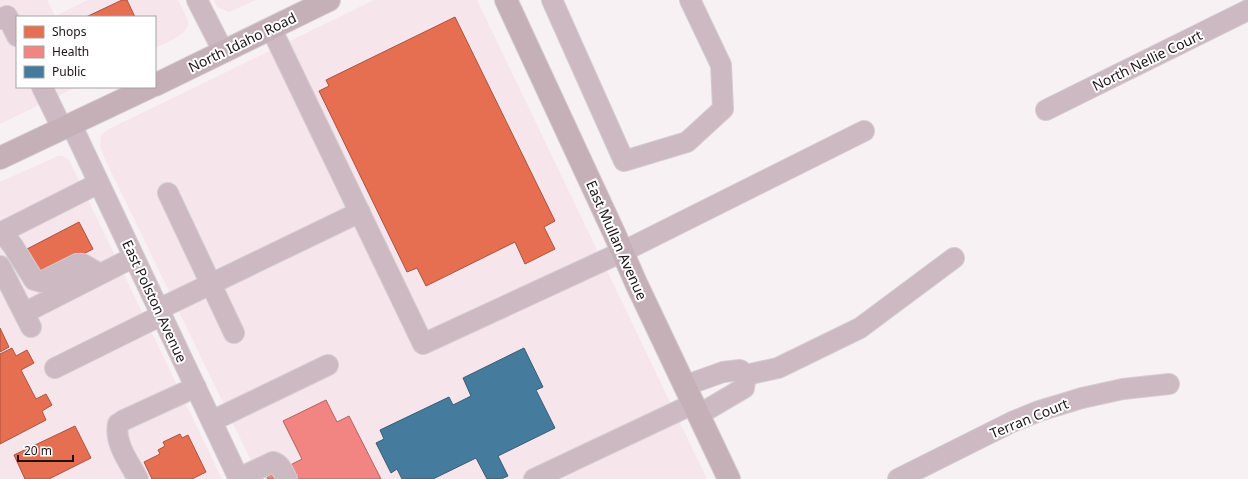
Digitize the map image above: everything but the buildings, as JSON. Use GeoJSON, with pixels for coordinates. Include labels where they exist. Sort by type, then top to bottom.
{"type":"FeatureCollection","features":[{"type":"Feature","properties":{"kind":"main road","name":"North Idaho Road"},"geometry":{"type":"LineString","coordinates":[[156,84],[329,0]]}},
{"type":"Feature","properties":{"kind":"main road","name":"East Mullan Avenue"},"geometry":{"type":"LineString","coordinates":[[506,0],[729,479]]}},
{"type":"Feature","properties":{"kind":"main road"},"geometry":{"type":"LineString","coordinates":[[0,158],[148,88]]}},
{"type":"Feature","properties":{"kind":"street"},"geometry":{"type":"LineString","coordinates":[[197,0],[223,51]]}},
{"type":"Feature","properties":{"kind":"street"},"geometry":{"type":"LineString","coordinates":[[552,0],[624,161],[687,142],[723,109],[721,65],[690,0]]}},
{"type":"Feature","properties":{"kind":"street","name":"North Nellie Court"},"geometry":{"type":"LineString","coordinates":[[1046,110],[1248,10]]}},
{"type":"Feature","properties":{"kind":"street"},"geometry":{"type":"LineString","coordinates":[[3,17],[16,35]]}},
{"type":"Feature","properties":{"kind":"street"},"geometry":{"type":"LineString","coordinates":[[272,28],[424,344],[622,252],[864,131]]}},
{"type":"Feature","properties":{"kind":"street","name":"East Polston Avenue"},"geometry":{"type":"LineString","coordinates":[[43,88],[67,126],[99,183],[239,478]]}},
{"type":"Feature","properties":{"kind":"street"},"geometry":{"type":"LineString","coordinates":[[99,183],[1,232],[13,246],[34,280],[41,282],[77,264],[83,264],[100,274]]}},
{"type":"Feature","properties":{"kind":"street"},"geometry":{"type":"LineString","coordinates":[[168,193],[234,333]]}},
{"type":"Feature","properties":{"kind":"street"},"geometry":{"type":"LineString","coordinates":[[54,368],[210,284],[360,212]]}},
{"type":"Feature","properties":{"kind":"street"},"geometry":{"type":"LineString","coordinates":[[0,266],[28,320],[100,274],[134,257]]}},
{"type":"Feature","properties":{"kind":"street"},"geometry":{"type":"LineString","coordinates":[[692,401],[723,372],[740,370],[746,374],[778,368],[860,328],[954,258]]}},
{"type":"Feature","properties":{"kind":"street"},"geometry":{"type":"LineString","coordinates":[[212,421],[328,365]]}},
{"type":"Feature","properties":{"kind":"street"},"geometry":{"type":"LineString","coordinates":[[534,479],[692,401],[744,388],[746,374]]}},
{"type":"Feature","properties":{"kind":"street","name":"Terran Court"},"geometry":{"type":"LineString","coordinates":[[898,479],[1012,422],[1039,411],[1082,398],[1123,389],[1169,384]]}},
{"type":"Feature","properties":{"kind":"street"},"geometry":{"type":"LineString","coordinates":[[131,477],[117,432],[118,424],[196,387]]}},
{"type":"Feature","properties":{"kind":"street"},"geometry":{"type":"LineString","coordinates":[[239,478],[276,462],[281,467],[287,479]]}},
{"type":"Feature","properties":{"kind":"shaded area"},"geometry":{"type":"Polygon","coordinates":[[[0,0],[47,0],[55,16],[16,16],[16,88],[74,88],[0,124],[0,0]]]}},
{"type":"Feature","properties":{"kind":"shaded area"},"geometry":{"type":"Polygon","coordinates":[[[88,0],[178,0],[188,20],[188,26],[184,32],[176,38],[156,48],[156,16],[55,16],[88,0]]]}},
{"type":"Feature","properties":{"kind":"shaded area"},"geometry":{"type":"Polygon","coordinates":[[[214,0],[256,0],[229,12],[217,7],[214,0]]]}},
{"type":"Feature","properties":{"kind":"shaded area"},"geometry":{"type":"Polygon","coordinates":[[[374,0],[477,0],[707,479],[260,479],[104,157],[100,145],[101,135],[109,129],[374,0]]]}},
{"type":"Feature","properties":{"kind":"shaded area"},"geometry":{"type":"Polygon","coordinates":[[[58,156],[63,156],[69,160],[222,479],[0,479],[0,182],[58,156]]]}}]}
